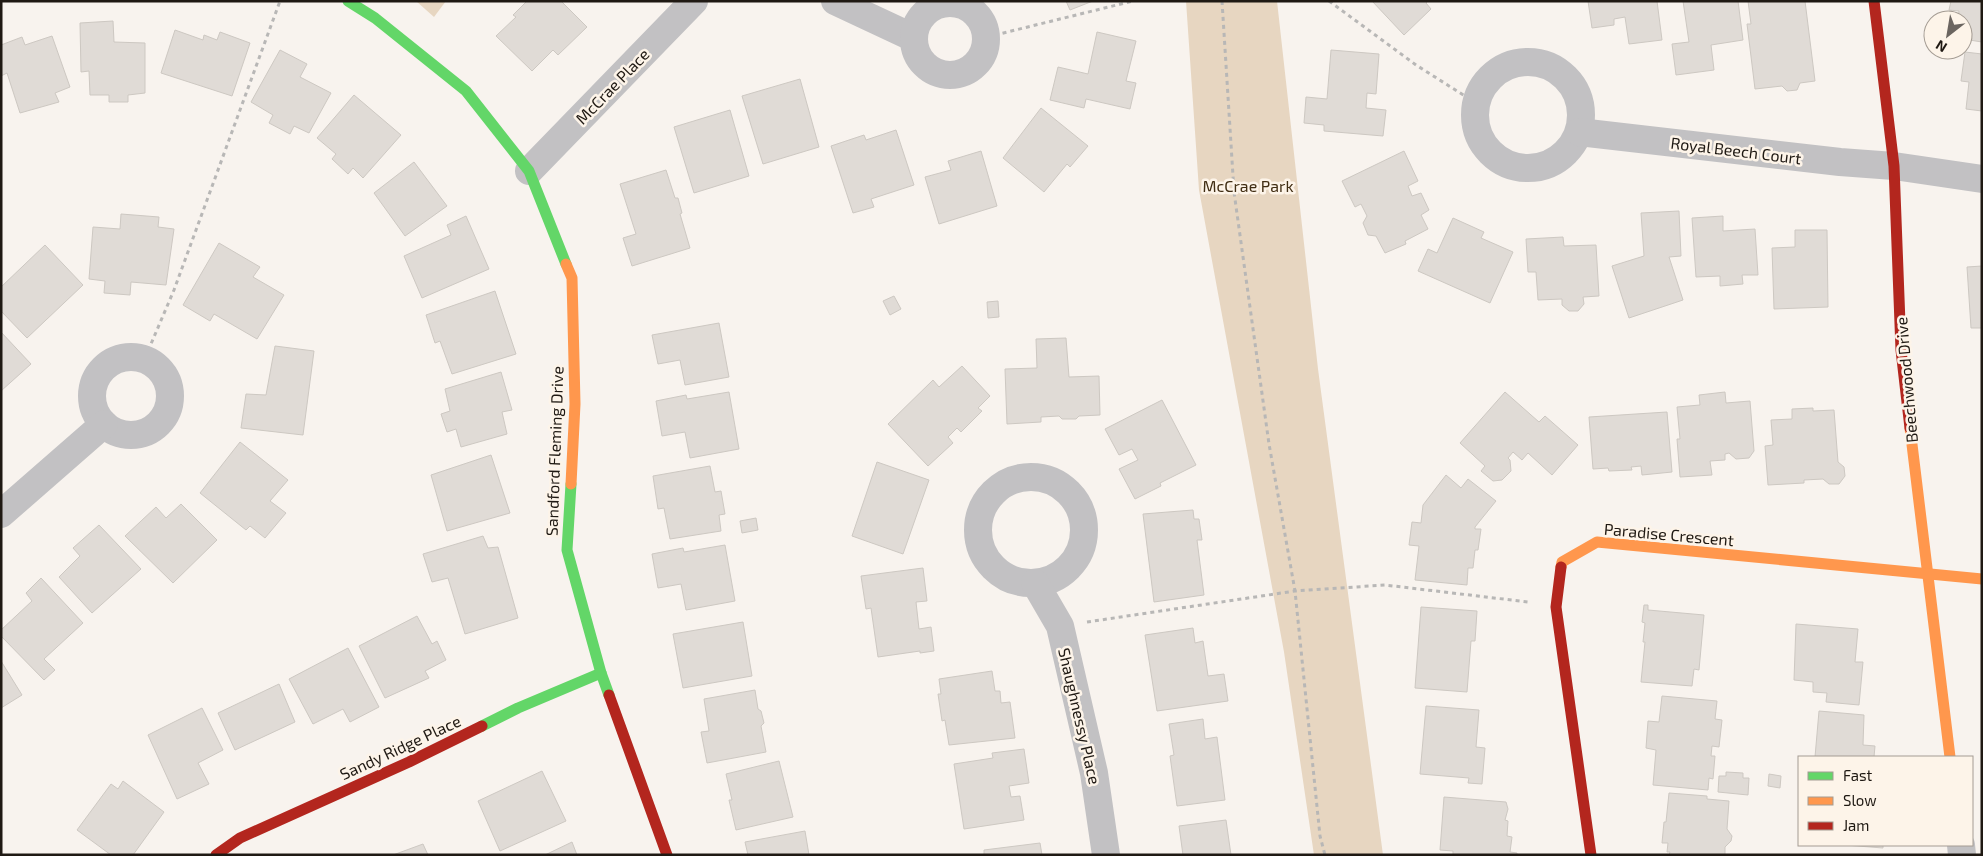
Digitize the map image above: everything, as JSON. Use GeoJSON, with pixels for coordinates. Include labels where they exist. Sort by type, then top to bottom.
{"type":"FeatureCollection","features":[{"type":"Feature","properties":{"kind":"street","name":"Sandford Fleming Drive"},"geometry":{"type":"LineString","coordinates":[[348,1],[375,18],[466,91],[529,171],[572,278],[576,404],[567,550],[601,673],[667,855]]}},
{"type":"Feature","properties":{"kind":"street","name":"McCrae Place"},"geometry":{"type":"LineString","coordinates":[[529,171],[694,1]]}},
{"type":"Feature","properties":{"kind":"street"},"geometry":{"type":"LineString","coordinates":[[835,1],[914,38]]}},
{"type":"Feature","properties":{"kind":"street","name":"Beechwood Drive"},"geometry":{"type":"LineString","coordinates":[[1874,1],[1894,166],[1901,350],[1950,756]]}},
{"type":"Feature","properties":{"kind":"street"},"geometry":{"type":"LineString","coordinates":[[954,2],[966,6],[977,13],[984,24],[987,37],[985,51],[978,62],[967,71],[955,75],[940,73],[928,68],[916,51],[914,38],[915,29],[921,17],[930,8],[941,3],[954,2]]}},
{"type":"Feature","properties":{"kind":"street"},"geometry":{"type":"LineString","coordinates":[[1524,61],[1542,63],[1555,68],[1569,80],[1578,96],[1582,114],[1579,132],[1570,149],[1555,161],[1543,166],[1525,168],[1507,164],[1490,152],[1479,137],[1475,121],[1476,103],[1485,82],[1499,70],[1524,61]]}},
{"type":"Feature","properties":{"kind":"street","name":"Royal Beech Court"},"geometry":{"type":"LineString","coordinates":[[1579,132],[1840,162],[1894,166],[1982,179]]}},
{"type":"Feature","properties":{"kind":"street"},"geometry":{"type":"LineString","coordinates":[[131,356],[145,358],[160,367],[169,383],[171,394],[170,408],[160,424],[149,432],[133,436],[119,434],[104,424],[96,414],[92,401],[93,388],[98,375],[109,363],[122,357],[131,356]]}},
{"type":"Feature","properties":{"kind":"street"},"geometry":{"type":"LineString","coordinates":[[1,514],[104,424]]}},
{"type":"Feature","properties":{"kind":"street","name":"Paradise Crescent"},"geometry":{"type":"LineString","coordinates":[[1591,855],[1556,606],[1562,562],[1598,542],[1982,579]]}},
{"type":"Feature","properties":{"kind":"street","name":"Shaughnessy Place"},"geometry":{"type":"LineString","coordinates":[[1035,583],[1060,626],[1094,773],[1106,855]]}},
{"type":"Feature","properties":{"kind":"street","name":"Sandy Ridge Place"},"geometry":{"type":"LineString","coordinates":[[216,855],[240,838],[409,762],[518,708],[601,673]]}},
{"type":"Feature","properties":{"kind":"path"},"geometry":{"type":"LineString","coordinates":[[145,358],[174,290],[280,1]]}},
{"type":"Feature","properties":{"kind":"path"},"geometry":{"type":"LineString","coordinates":[[987,37],[1133,1]]}},
{"type":"Feature","properties":{"kind":"path"},"geometry":{"type":"LineString","coordinates":[[1222,1],[1234,192],[1269,444],[1295,591],[1320,836],[1325,855]]}},
{"type":"Feature","properties":{"kind":"path"},"geometry":{"type":"LineString","coordinates":[[1329,1],[1416,65],[1476,103]]}},
{"type":"Feature","properties":{"kind":"path"},"geometry":{"type":"LineString","coordinates":[[1060,626],[1295,591],[1385,585],[1556,606]]}},
{"type":"Feature","properties":{"kind":"green space"},"geometry":{"type":"Polygon","coordinates":[[[416,1],[446,1],[434,17],[416,1]]]}},
{"type":"Feature","properties":{"kind":"green space","name":"McCrae Park"},"geometry":{"type":"Polygon","coordinates":[[[1186,1],[1277,1],[1318,369],[1383,855],[1314,855],[1284,652],[1199,190],[1186,1]]]}},
{"type":"Feature","properties":{"kind":"building"},"geometry":{"type":"Polygon","coordinates":[[[527,1],[561,1],[587,27],[558,55],[553,50],[532,71],[496,36],[516,17],[513,15],[527,1]]]}},
{"type":"Feature","properties":{"kind":"building"},"geometry":{"type":"Polygon","coordinates":[[[1066,1],[1093,1],[1070,10],[1066,1]]]}},
{"type":"Feature","properties":{"kind":"building"},"geometry":{"type":"Polygon","coordinates":[[[1372,1],[1428,1],[1426,3],[1431,9],[1404,35],[1372,1]]]}},
{"type":"Feature","properties":{"kind":"building"},"geometry":{"type":"Polygon","coordinates":[[[1588,1],[1657,1],[1662,40],[1629,44],[1625,17],[1614,19],[1614,25],[1592,28],[1588,1]]]}},
{"type":"Feature","properties":{"kind":"building"},"geometry":{"type":"Polygon","coordinates":[[[1683,1],[1738,1],[1743,40],[1711,45],[1714,70],[1676,75],[1672,44],[1689,42],[1683,1]]]}},
{"type":"Feature","properties":{"kind":"building"},"geometry":{"type":"Polygon","coordinates":[[[1748,1],[1805,1],[1815,81],[1800,83],[1797,90],[1787,91],[1782,86],[1755,89],[1747,24],[1751,24],[1748,1]]]}},
{"type":"Feature","properties":{"kind":"building"},"geometry":{"type":"Polygon","coordinates":[[[1951,1],[1982,1],[1982,42],[1973,41],[1973,10],[1949,10],[1951,1]]]}},
{"type":"Feature","properties":{"kind":"building"},"geometry":{"type":"Polygon","coordinates":[[[113,21],[114,42],[145,43],[145,93],[128,95],[128,102],[109,102],[109,95],[90,95],[89,71],[81,72],[80,23],[113,21]]]}},
{"type":"Feature","properties":{"kind":"building"},"geometry":{"type":"Polygon","coordinates":[[[175,30],[203,40],[204,35],[217,40],[220,32],[250,43],[232,96],[161,73],[175,30]]]}},
{"type":"Feature","properties":{"kind":"building"},"geometry":{"type":"Polygon","coordinates":[[[1097,32],[1136,41],[1126,81],[1136,83],[1130,109],[1086,99],[1084,108],[1050,100],[1058,67],[1088,74],[1097,32]]]}},
{"type":"Feature","properties":{"kind":"building"},"geometry":{"type":"Polygon","coordinates":[[[52,36],[70,87],[55,93],[59,102],[20,113],[7,73],[1,76],[1,45],[22,37],[25,45],[52,36]]]}},
{"type":"Feature","properties":{"kind":"building"},"geometry":{"type":"Polygon","coordinates":[[[280,50],[307,64],[300,77],[331,93],[309,133],[294,126],[290,134],[269,123],[273,115],[251,102],[280,50]]]}},
{"type":"Feature","properties":{"kind":"building"},"geometry":{"type":"Polygon","coordinates":[[[1331,50],[1379,54],[1376,94],[1367,93],[1366,108],[1386,110],[1383,136],[1324,131],[1324,125],[1304,123],[1306,97],[1327,99],[1331,50]]]}},
{"type":"Feature","properties":{"kind":"building"},"geometry":{"type":"Polygon","coordinates":[[[1973,53],[1982,54],[1982,111],[1966,109],[1969,82],[1961,81],[1964,60],[1973,60],[1973,53]]]}},
{"type":"Feature","properties":{"kind":"building"},"geometry":{"type":"Polygon","coordinates":[[[800,79],[819,147],[763,164],[742,96],[800,79]]]}},
{"type":"Feature","properties":{"kind":"building"},"geometry":{"type":"Polygon","coordinates":[[[354,95],[401,135],[363,178],[353,168],[348,174],[332,159],[336,154],[317,138],[354,95]]]}},
{"type":"Feature","properties":{"kind":"building"},"geometry":{"type":"Polygon","coordinates":[[[1041,108],[1088,146],[1070,167],[1067,164],[1044,192],[1003,158],[1041,108]]]}},
{"type":"Feature","properties":{"kind":"building"},"geometry":{"type":"Polygon","coordinates":[[[730,110],[749,176],[694,193],[674,127],[730,110]]]}},
{"type":"Feature","properties":{"kind":"building"},"geometry":{"type":"Polygon","coordinates":[[[896,130],[914,185],[871,199],[874,207],[853,213],[831,146],[864,135],[866,140],[896,130]]]}},
{"type":"Feature","properties":{"kind":"building"},"geometry":{"type":"Polygon","coordinates":[[[981,151],[997,206],[939,224],[925,177],[951,170],[948,161],[981,151]]]}},
{"type":"Feature","properties":{"kind":"building"},"geometry":{"type":"Polygon","coordinates":[[[1404,151],[1418,181],[1408,186],[1412,196],[1421,193],[1429,210],[1421,215],[1428,229],[1405,241],[1406,244],[1385,253],[1376,236],[1368,235],[1363,223],[1367,216],[1361,204],[1355,207],[1342,181],[1404,151]]]}},
{"type":"Feature","properties":{"kind":"building"},"geometry":{"type":"Polygon","coordinates":[[[414,162],[447,206],[405,236],[374,193],[414,162]]]}},
{"type":"Feature","properties":{"kind":"building"},"geometry":{"type":"Polygon","coordinates":[[[666,170],[675,198],[678,198],[682,213],[680,214],[690,248],[632,266],[623,238],[636,234],[620,184],[666,170]]]}},
{"type":"Feature","properties":{"kind":"building"},"geometry":{"type":"Polygon","coordinates":[[[1679,211],[1681,256],[1669,257],[1683,300],[1629,318],[1612,266],[1644,256],[1641,213],[1679,211]]]}},
{"type":"Feature","properties":{"kind":"building"},"geometry":{"type":"Polygon","coordinates":[[[121,214],[159,217],[158,227],[174,229],[166,285],[131,282],[130,295],[104,293],[105,281],[89,279],[93,227],[120,229],[121,214]]]}},
{"type":"Feature","properties":{"kind":"building"},"geometry":{"type":"Polygon","coordinates":[[[466,216],[489,269],[422,298],[404,256],[451,235],[447,225],[466,216]]]}},
{"type":"Feature","properties":{"kind":"building"},"geometry":{"type":"Polygon","coordinates":[[[1723,216],[1723,231],[1755,229],[1758,275],[1742,275],[1743,284],[1720,286],[1720,276],[1696,277],[1692,218],[1723,216]]]}},
{"type":"Feature","properties":{"kind":"building"},"geometry":{"type":"Polygon","coordinates":[[[1453,218],[1484,232],[1481,238],[1513,252],[1490,303],[1418,271],[1428,249],[1437,253],[1453,218]]]}},
{"type":"Feature","properties":{"kind":"building"},"geometry":{"type":"Polygon","coordinates":[[[1795,230],[1827,230],[1828,307],[1774,309],[1772,248],[1795,247],[1795,230]]]}},
{"type":"Feature","properties":{"kind":"building"},"geometry":{"type":"Polygon","coordinates":[[[1563,237],[1564,246],[1596,245],[1599,296],[1583,297],[1584,304],[1578,311],[1569,311],[1562,305],[1562,299],[1538,300],[1536,272],[1528,272],[1526,239],[1563,237]]]}},
{"type":"Feature","properties":{"kind":"building"},"geometry":{"type":"Polygon","coordinates":[[[219,243],[260,267],[253,277],[284,295],[257,339],[214,314],[210,321],[183,305],[219,243]]]}},
{"type":"Feature","properties":{"kind":"building"},"geometry":{"type":"Polygon","coordinates":[[[45,245],[83,285],[27,338],[1,311],[1,287],[45,245]]]}},
{"type":"Feature","properties":{"kind":"building"},"geometry":{"type":"Polygon","coordinates":[[[1982,266],[1982,328],[1971,328],[1967,267],[1982,266]]]}},
{"type":"Feature","properties":{"kind":"building"},"geometry":{"type":"Polygon","coordinates":[[[495,291],[516,354],[452,374],[440,341],[435,343],[426,315],[495,291]]]}},
{"type":"Feature","properties":{"kind":"building"},"geometry":{"type":"Polygon","coordinates":[[[894,296],[901,309],[890,315],[883,301],[894,296]]]}},
{"type":"Feature","properties":{"kind":"building"},"geometry":{"type":"Polygon","coordinates":[[[998,301],[999,317],[988,318],[987,302],[998,301]]]}},
{"type":"Feature","properties":{"kind":"building"},"geometry":{"type":"Polygon","coordinates":[[[719,323],[729,377],[685,385],[680,360],[658,364],[652,335],[719,323]]]}},
{"type":"Feature","properties":{"kind":"building"},"geometry":{"type":"Polygon","coordinates":[[[1,332],[31,364],[1,391],[1,332]]]}},
{"type":"Feature","properties":{"kind":"building"},"geometry":{"type":"Polygon","coordinates":[[[1066,338],[1069,377],[1099,376],[1100,415],[1079,416],[1076,419],[1062,419],[1059,416],[1041,417],[1041,422],[1007,424],[1005,369],[1037,368],[1036,339],[1066,338]]]}},
{"type":"Feature","properties":{"kind":"building"},"geometry":{"type":"Polygon","coordinates":[[[275,346],[314,351],[303,435],[241,428],[246,394],[266,395],[275,346]]]}},
{"type":"Feature","properties":{"kind":"building"},"geometry":{"type":"Polygon","coordinates":[[[962,366],[990,396],[978,408],[982,411],[961,432],[957,428],[948,437],[953,443],[928,466],[888,424],[933,380],[939,387],[962,366]]]}},
{"type":"Feature","properties":{"kind":"building"},"geometry":{"type":"Polygon","coordinates":[[[501,372],[512,410],[502,412],[507,434],[461,447],[456,429],[447,432],[441,414],[450,411],[445,389],[501,372]]]}},
{"type":"Feature","properties":{"kind":"building"},"geometry":{"type":"Polygon","coordinates":[[[729,392],[739,449],[690,458],[685,432],[662,436],[656,401],[686,395],[687,399],[729,392]]]}},
{"type":"Feature","properties":{"kind":"building"},"geometry":{"type":"Polygon","coordinates":[[[1505,392],[1539,422],[1545,416],[1578,445],[1552,475],[1528,453],[1522,460],[1513,452],[1508,458],[1511,471],[1502,480],[1493,481],[1481,471],[1485,466],[1460,443],[1505,392]]]}},
{"type":"Feature","properties":{"kind":"building"},"geometry":{"type":"Polygon","coordinates":[[[1725,392],[1726,403],[1750,401],[1754,451],[1749,458],[1736,459],[1729,453],[1725,454],[1725,460],[1710,461],[1712,475],[1680,477],[1677,439],[1680,439],[1677,407],[1700,405],[1699,395],[1725,392]]]}},
{"type":"Feature","properties":{"kind":"building"},"geometry":{"type":"Polygon","coordinates":[[[1162,400],[1196,465],[1160,483],[1161,486],[1135,499],[1119,469],[1138,460],[1132,449],[1119,455],[1105,429],[1162,400]]]}},
{"type":"Feature","properties":{"kind":"building"},"geometry":{"type":"Polygon","coordinates":[[[1813,408],[1813,411],[1834,410],[1838,462],[1844,467],[1845,476],[1839,484],[1829,484],[1823,479],[1804,480],[1804,483],[1768,485],[1765,446],[1773,445],[1771,420],[1792,419],[1792,409],[1813,408]]]}},
{"type":"Feature","properties":{"kind":"building"},"geometry":{"type":"Polygon","coordinates":[[[1667,412],[1672,472],[1642,475],[1641,466],[1631,467],[1632,470],[1609,471],[1608,468],[1593,469],[1589,417],[1667,412]]]}},
{"type":"Feature","properties":{"kind":"building"},"geometry":{"type":"Polygon","coordinates":[[[240,442],[288,480],[270,501],[286,513],[265,538],[250,526],[246,530],[200,493],[240,442]]]}},
{"type":"Feature","properties":{"kind":"building"},"geometry":{"type":"Polygon","coordinates":[[[491,455],[510,513],[447,531],[431,475],[491,455]]]}},
{"type":"Feature","properties":{"kind":"building"},"geometry":{"type":"Polygon","coordinates":[[[877,462],[929,480],[903,554],[852,536],[877,462]]]}},
{"type":"Feature","properties":{"kind":"building"},"geometry":{"type":"Polygon","coordinates":[[[710,466],[715,492],[721,491],[725,514],[719,515],[721,531],[670,539],[664,508],[658,509],[653,476],[710,466]]]}},
{"type":"Feature","properties":{"kind":"building"},"geometry":{"type":"Polygon","coordinates":[[[1446,475],[1461,488],[1468,479],[1496,501],[1475,527],[1475,529],[1481,529],[1478,550],[1475,550],[1473,568],[1468,568],[1467,585],[1415,580],[1419,546],[1409,545],[1412,522],[1421,523],[1423,505],[1446,475]]]}},
{"type":"Feature","properties":{"kind":"building"},"geometry":{"type":"Polygon","coordinates":[[[181,504],[217,540],[173,583],[125,536],[156,507],[166,518],[181,504]]]}},
{"type":"Feature","properties":{"kind":"building"},"geometry":{"type":"Polygon","coordinates":[[[1193,510],[1194,519],[1199,519],[1202,540],[1197,540],[1204,595],[1154,602],[1143,514],[1193,510]]]}},
{"type":"Feature","properties":{"kind":"building"},"geometry":{"type":"Polygon","coordinates":[[[756,518],[758,530],[742,533],[740,521],[756,518]]]}},
{"type":"Feature","properties":{"kind":"building"},"geometry":{"type":"Polygon","coordinates":[[[99,525],[141,569],[92,613],[59,577],[80,556],[73,548],[99,525]]]}},
{"type":"Feature","properties":{"kind":"building"},"geometry":{"type":"Polygon","coordinates":[[[483,536],[488,548],[498,547],[518,618],[465,634],[448,578],[432,582],[423,554],[483,536]]]}},
{"type":"Feature","properties":{"kind":"building"},"geometry":{"type":"Polygon","coordinates":[[[725,545],[735,601],[686,610],[681,584],[658,588],[652,554],[683,548],[684,552],[725,545]]]}},
{"type":"Feature","properties":{"kind":"building"},"geometry":{"type":"Polygon","coordinates":[[[923,568],[927,601],[916,602],[919,629],[931,627],[934,651],[878,657],[871,608],[866,609],[861,576],[923,568]]]}},
{"type":"Feature","properties":{"kind":"building"},"geometry":{"type":"Polygon","coordinates":[[[41,578],[83,623],[44,659],[55,670],[44,680],[1,636],[1,630],[32,601],[26,593],[41,578]]]}},
{"type":"Feature","properties":{"kind":"building"},"geometry":{"type":"Polygon","coordinates":[[[1644,605],[1648,605],[1648,610],[1704,615],[1699,670],[1694,669],[1692,686],[1641,682],[1645,642],[1643,642],[1645,623],[1642,622],[1644,605]]]}},
{"type":"Feature","properties":{"kind":"building"},"geometry":{"type":"Polygon","coordinates":[[[1421,607],[1477,611],[1475,641],[1471,641],[1467,692],[1415,688],[1421,607]]]}},
{"type":"Feature","properties":{"kind":"building"},"geometry":{"type":"Polygon","coordinates":[[[417,616],[432,644],[437,641],[446,660],[425,671],[429,678],[385,698],[359,646],[417,616]]]}},
{"type":"Feature","properties":{"kind":"building"},"geometry":{"type":"Polygon","coordinates":[[[743,622],[752,676],[683,688],[673,634],[743,622]]]}},
{"type":"Feature","properties":{"kind":"building"},"geometry":{"type":"Polygon","coordinates":[[[1796,624],[1858,629],[1855,662],[1863,662],[1859,705],[1826,702],[1827,693],[1813,692],[1813,682],[1794,680],[1796,624]]]}},
{"type":"Feature","properties":{"kind":"building"},"geometry":{"type":"Polygon","coordinates":[[[1193,628],[1195,643],[1203,641],[1208,676],[1224,674],[1228,701],[1157,711],[1145,635],[1193,628]]]}},
{"type":"Feature","properties":{"kind":"building"},"geometry":{"type":"Polygon","coordinates":[[[348,648],[379,707],[350,722],[343,709],[313,724],[289,679],[348,648]]]}},
{"type":"Feature","properties":{"kind":"building"},"geometry":{"type":"Polygon","coordinates":[[[1,661],[22,695],[1,708],[1,661]]]}},
{"type":"Feature","properties":{"kind":"building"},"geometry":{"type":"Polygon","coordinates":[[[992,671],[995,691],[1000,691],[1001,703],[1010,702],[1015,738],[949,745],[945,720],[942,721],[938,694],[941,694],[939,679],[992,671]]]}},
{"type":"Feature","properties":{"kind":"building"},"geometry":{"type":"Polygon","coordinates":[[[279,684],[295,722],[235,750],[218,713],[279,684]]]}},
{"type":"Feature","properties":{"kind":"building"},"geometry":{"type":"Polygon","coordinates":[[[755,690],[758,709],[761,711],[764,723],[761,726],[766,752],[707,763],[701,732],[709,731],[704,699],[755,690]]]}},
{"type":"Feature","properties":{"kind":"building"},"geometry":{"type":"Polygon","coordinates":[[[1662,696],[1717,701],[1715,719],[1722,720],[1719,747],[1712,746],[1711,756],[1715,756],[1713,779],[1709,778],[1708,790],[1653,785],[1656,750],[1646,748],[1648,721],[1659,722],[1662,696]]]}},
{"type":"Feature","properties":{"kind":"building"},"geometry":{"type":"Polygon","coordinates":[[[1426,706],[1479,710],[1476,747],[1485,748],[1482,784],[1468,783],[1469,778],[1420,774],[1426,706]]]}},
{"type":"Feature","properties":{"kind":"building"},"geometry":{"type":"Polygon","coordinates":[[[202,708],[223,750],[198,763],[209,784],[177,799],[148,735],[202,708]]]}},
{"type":"Feature","properties":{"kind":"building"},"geometry":{"type":"Polygon","coordinates":[[[1819,711],[1864,715],[1863,745],[1875,746],[1874,756],[1815,756],[1819,711]]]}},
{"type":"Feature","properties":{"kind":"building"},"geometry":{"type":"Polygon","coordinates":[[[1203,719],[1205,739],[1217,737],[1225,800],[1177,806],[1170,756],[1174,755],[1169,724],[1203,719]]]}},
{"type":"Feature","properties":{"kind":"building"},"geometry":{"type":"Polygon","coordinates":[[[1024,749],[1029,783],[1009,786],[1011,797],[1020,796],[1024,820],[964,829],[954,764],[993,758],[992,753],[1024,749]]]}},
{"type":"Feature","properties":{"kind":"building"},"geometry":{"type":"Polygon","coordinates":[[[779,761],[793,817],[736,830],[729,800],[732,800],[726,774],[779,761]]]}},
{"type":"Feature","properties":{"kind":"building"},"geometry":{"type":"Polygon","coordinates":[[[542,771],[566,821],[500,851],[478,801],[542,771]]]}},
{"type":"Feature","properties":{"kind":"building"},"geometry":{"type":"Polygon","coordinates":[[[1726,772],[1743,773],[1743,778],[1749,778],[1748,795],[1718,792],[1719,776],[1726,776],[1726,772]]]}},
{"type":"Feature","properties":{"kind":"building"},"geometry":{"type":"Polygon","coordinates":[[[1769,774],[1781,776],[1780,788],[1768,786],[1769,774]]]}},
{"type":"Feature","properties":{"kind":"building"},"geometry":{"type":"Polygon","coordinates":[[[123,781],[164,812],[133,855],[111,855],[77,830],[111,784],[118,789],[123,781]]]}},
{"type":"Feature","properties":{"kind":"building"},"geometry":{"type":"Polygon","coordinates":[[[1669,793],[1707,796],[1707,799],[1729,801],[1727,829],[1732,836],[1731,841],[1725,847],[1725,855],[1669,855],[1670,852],[1667,852],[1668,843],[1662,843],[1669,793]]]}},
{"type":"Feature","properties":{"kind":"building"},"geometry":{"type":"Polygon","coordinates":[[[1444,797],[1506,802],[1508,809],[1505,820],[1508,821],[1507,836],[1512,837],[1510,852],[1517,853],[1517,855],[1453,855],[1453,851],[1440,850],[1444,797]]]}},
{"type":"Feature","properties":{"kind":"building"},"geometry":{"type":"Polygon","coordinates":[[[1226,820],[1231,855],[1183,855],[1179,826],[1226,820]]]}},
{"type":"Feature","properties":{"kind":"building"},"geometry":{"type":"Polygon","coordinates":[[[805,831],[809,855],[748,855],[745,842],[805,831]]]}},
{"type":"Feature","properties":{"kind":"building"},"geometry":{"type":"Polygon","coordinates":[[[572,842],[577,855],[545,855],[572,842]]]}},
{"type":"Feature","properties":{"kind":"building"},"geometry":{"type":"Polygon","coordinates":[[[1040,843],[1042,855],[984,855],[984,850],[1040,843]]]}},
{"type":"Feature","properties":{"kind":"building"},"geometry":{"type":"Polygon","coordinates":[[[423,844],[428,855],[393,855],[423,844]]]}},
{"type":"Feature","properties":{"kind":"building"},"geometry":{"type":"Polygon","coordinates":[[[1858,846],[1883,846],[1883,848],[1858,846]]]}},
{"type":"Feature","properties":{"kind":"traffic: fast"},"geometry":{"type":"LineString","coordinates":[[348,1],[375,18],[466,91],[529,171],[566,264]]}},
{"type":"Feature","properties":{"kind":"traffic: fast"},"geometry":{"type":"LineString","coordinates":[[571,484],[567,550],[601,673],[609,695]]}},
{"type":"Feature","properties":{"kind":"traffic: fast"},"geometry":{"type":"LineString","coordinates":[[482,726],[518,708],[601,673]]}},
{"type":"Feature","properties":{"kind":"traffic: slow"},"geometry":{"type":"LineString","coordinates":[[566,264],[572,278],[575,404],[571,484]]}},
{"type":"Feature","properties":{"kind":"traffic: slow"},"geometry":{"type":"LineString","coordinates":[[1910,428],[1950,756]]}},
{"type":"Feature","properties":{"kind":"traffic: slow"},"geometry":{"type":"LineString","coordinates":[[1561,567],[1562,562],[1597,542],[1982,579]]}},
{"type":"Feature","properties":{"kind":"traffic: jam"},"geometry":{"type":"LineString","coordinates":[[1874,1],[1894,166],[1901,350],[1910,428]]}},
{"type":"Feature","properties":{"kind":"traffic: jam"},"geometry":{"type":"LineString","coordinates":[[1561,567],[1556,607],[1591,855]]}},
{"type":"Feature","properties":{"kind":"traffic: jam"},"geometry":{"type":"LineString","coordinates":[[609,695],[667,855]]}},
{"type":"Feature","properties":{"kind":"traffic: jam"},"geometry":{"type":"LineString","coordinates":[[216,855],[240,838],[409,762],[482,726]]}}]}
